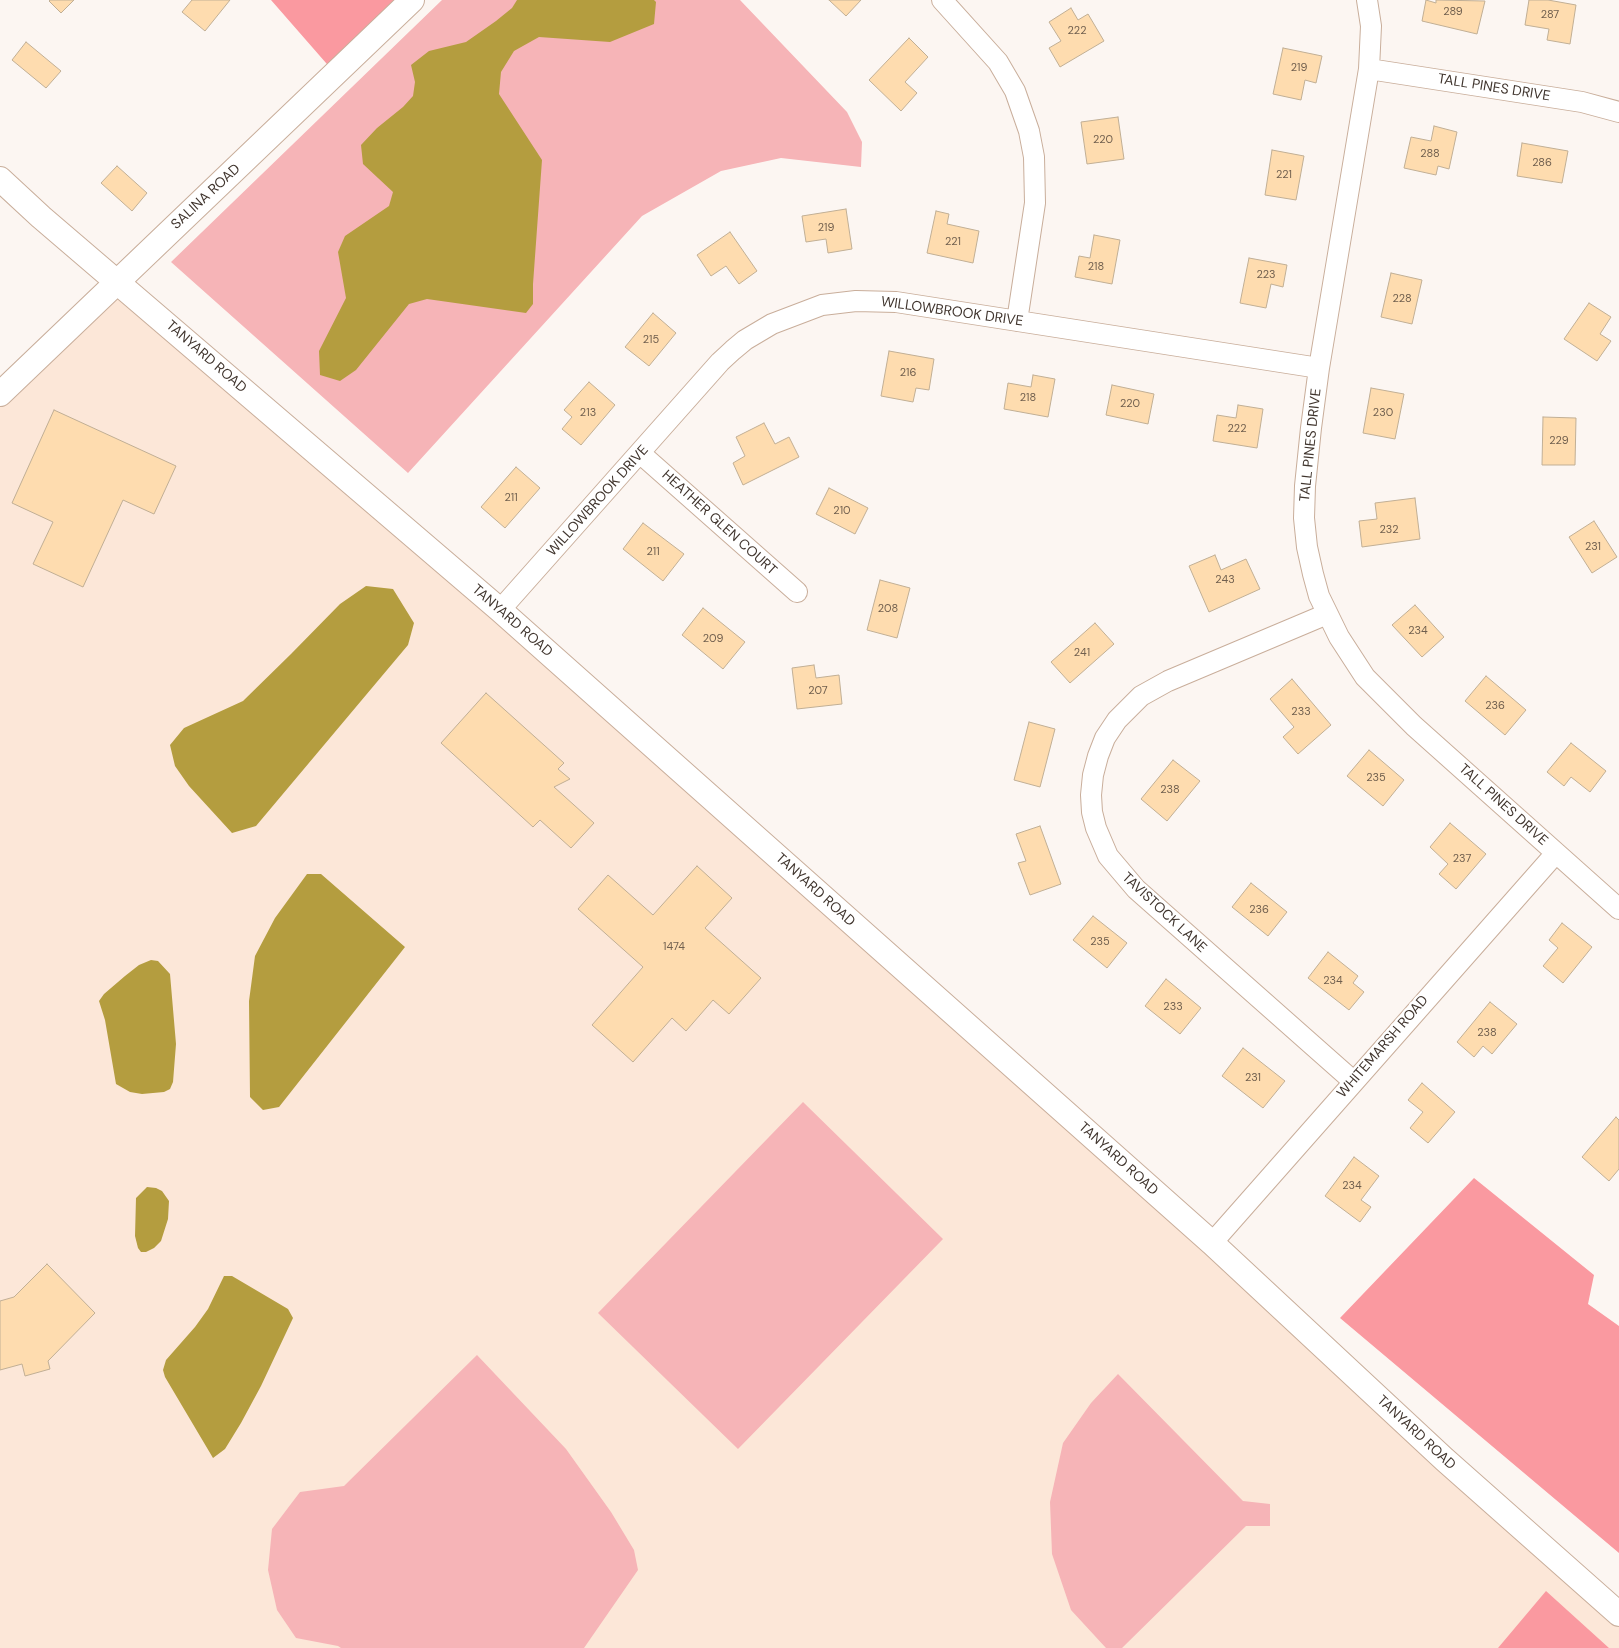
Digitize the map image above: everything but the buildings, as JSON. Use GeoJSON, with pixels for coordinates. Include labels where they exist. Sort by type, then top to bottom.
{"type":"FeatureCollection","features":[{"type":"Feature","properties":{"kind":"street","name":"SALINA ROAD"},"geometry":{"type":"LineString","coordinates":[[0,394],[117,281],[264,144],[412,0]]}},
{"type":"Feature","properties":{"kind":"street"},"geometry":{"type":"LineString","coordinates":[[942,0],[998,62],[1015,91],[1029,131],[1034,157],[1035,203],[1016,321]]}},
{"type":"Feature","properties":{"kind":"street","name":"TALL PINES DRIVE"},"geometry":{"type":"LineString","coordinates":[[1367,0],[1370,26],[1369,69],[1320,368],[1305,486],[1304,518],[1307,547],[1319,596],[1351,658],[1382,695],[1619,908]]}},
{"type":"Feature","properties":{"kind":"street","name":"TALL PINES DRIVE"},"geometry":{"type":"LineString","coordinates":[[1369,69],[1582,102],[1619,112]]}},
{"type":"Feature","properties":{"kind":"street","name":"TANYARD ROAD"},"geometry":{"type":"LineString","coordinates":[[0,179],[500,610],[1212,1243],[1444,1459],[1619,1614]]}},
{"type":"Feature","properties":{"kind":"street","name":"WILLOWBROOK DRIVE"},"geometry":{"type":"LineString","coordinates":[[500,610],[641,454],[720,362],[758,332],[802,312],[837,302],[896,302],[1320,368]]}},
{"type":"Feature","properties":{"kind":"street","name":"HEATHER GLEN COURT"},"geometry":{"type":"LineString","coordinates":[[641,454],[797,592]]}},
{"type":"Feature","properties":{"kind":"street","name":"TAVISTOCK LANE"},"geometry":{"type":"LineString","coordinates":[[1327,614],[1168,681],[1141,696],[1117,720],[1105,738],[1093,775],[1091,795],[1092,812],[1101,841],[1116,867],[1136,889],[1353,1081]]}},
{"type":"Feature","properties":{"kind":"street","name":"WHITEMARSH ROAD"},"geometry":{"type":"LineString","coordinates":[[1212,1243],[1556,853]]}},
{"type":"Feature","properties":{"kind":"shaded area"},"geometry":{"type":"Polygon","coordinates":[[[271,0],[404,0],[333,71],[271,0]]]}},
{"type":"Feature","properties":{"kind":"shaded area"},"geometry":{"type":"Polygon","coordinates":[[[442,0],[740,0],[847,112],[862,142],[861,167],[781,158],[721,171],[642,216],[408,473],[171,262],[442,0]]]}},
{"type":"Feature","properties":{"kind":"shaded area"},"geometry":{"type":"Polygon","coordinates":[[[517,0],[654,0],[656,2],[654,24],[610,42],[539,37],[514,51],[501,72],[499,94],[542,160],[533,304],[526,313],[427,299],[409,304],[356,370],[340,381],[320,375],[319,351],[346,298],[338,252],[345,236],[389,206],[393,192],[363,164],[361,145],[413,96],[415,82],[411,65],[429,51],[466,42],[512,8],[517,0]]]}},
{"type":"Feature","properties":{"kind":"shaded area"},"geometry":{"type":"Polygon","coordinates":[[[117,281],[1619,1612],[1619,1648],[0,1648],[0,394],[117,281]]]}},
{"type":"Feature","properties":{"kind":"shaded area"},"geometry":{"type":"Polygon","coordinates":[[[366,586],[393,589],[414,623],[408,645],[256,826],[232,833],[189,786],[175,766],[170,745],[184,728],[243,701],[340,604],[366,586]]]}},
{"type":"Feature","properties":{"kind":"shaded area"},"geometry":{"type":"Polygon","coordinates":[[[307,874],[321,874],[405,947],[279,1107],[263,1110],[250,1097],[249,1001],[255,956],[275,918],[307,874]]]}},
{"type":"Feature","properties":{"kind":"shaded area"},"geometry":{"type":"Polygon","coordinates":[[[151,960],[158,961],[170,974],[176,1044],[173,1082],[170,1089],[164,1092],[142,1094],[130,1092],[116,1084],[105,1020],[99,1001],[104,994],[125,976],[139,965],[151,960]]]}},
{"type":"Feature","properties":{"kind":"shaded area"},"geometry":{"type":"Polygon","coordinates":[[[803,1102],[943,1239],[738,1449],[598,1313],[803,1102]]]}},
{"type":"Feature","properties":{"kind":"shaded area"},"geometry":{"type":"Polygon","coordinates":[[[1474,1178],[1594,1275],[1588,1304],[1619,1326],[1619,1553],[1340,1318],[1474,1178]]]}},
{"type":"Feature","properties":{"kind":"shaded area"},"geometry":{"type":"Polygon","coordinates":[[[147,1187],[162,1191],[169,1201],[168,1219],[161,1241],[154,1248],[141,1252],[135,1236],[136,1198],[147,1187]]]}},
{"type":"Feature","properties":{"kind":"shaded area"},"geometry":{"type":"Polygon","coordinates":[[[224,1276],[232,1276],[288,1309],[293,1318],[261,1386],[241,1423],[225,1449],[213,1458],[165,1377],[163,1370],[166,1360],[208,1309],[224,1276]]]}},
{"type":"Feature","properties":{"kind":"shaded area"},"geometry":{"type":"Polygon","coordinates":[[[477,1355],[566,1449],[611,1512],[634,1550],[638,1570],[584,1648],[341,1648],[296,1638],[277,1610],[268,1570],[272,1529],[300,1492],[344,1486],[477,1355]]]}},
{"type":"Feature","properties":{"kind":"shaded area"},"geometry":{"type":"Polygon","coordinates":[[[1118,1374],[1243,1501],[1270,1504],[1270,1526],[1246,1526],[1122,1648],[1106,1648],[1071,1610],[1052,1554],[1050,1502],[1063,1443],[1091,1403],[1118,1374]]]}},
{"type":"Feature","properties":{"kind":"shaded area"},"geometry":{"type":"Polygon","coordinates":[[[1546,1591],[1609,1648],[1498,1648],[1546,1591]]]}}]}
